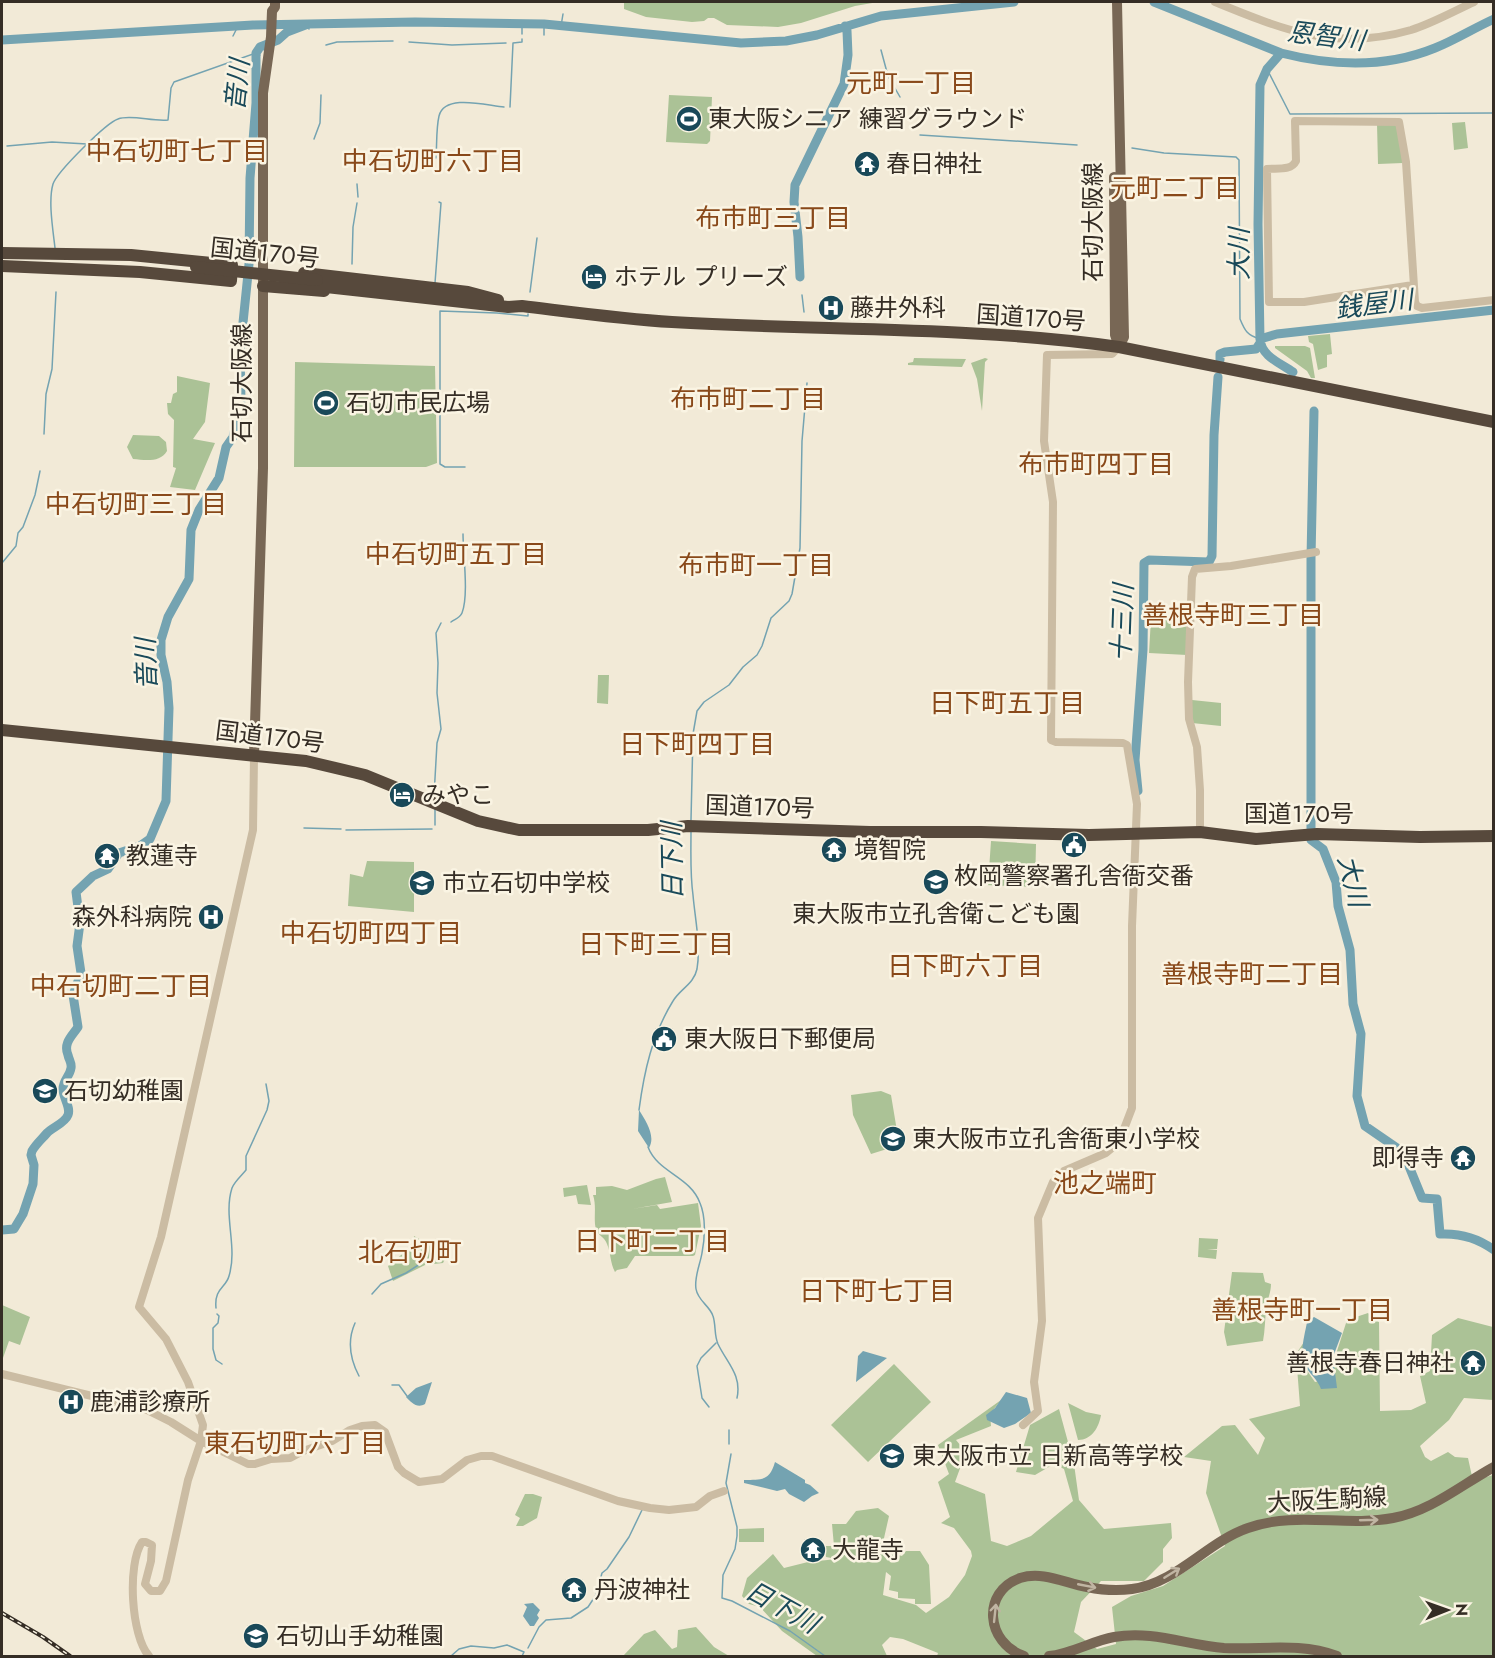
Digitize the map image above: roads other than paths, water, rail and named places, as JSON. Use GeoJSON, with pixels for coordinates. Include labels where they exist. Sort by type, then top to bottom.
{"type":"FeatureCollection","features":[{"type":"Feature","properties":{"kind":"highway"},"geometry":{"type":"LineString","coordinates":[[2,253],[130,255],[232,265],[231,281],[150,272],[2,266]]}},
{"type":"Feature","properties":{"kind":"highway","name":"国道170号"},"geometry":{"type":"LineString","coordinates":[[2,259],[27,263],[196,270],[493,302],[509,301],[522,306],[672,322],[1015,336],[1119,347],[1494,422]]}},
{"type":"Feature","properties":{"kind":"highway"},"geometry":{"type":"LineString","coordinates":[[264,268],[468,292],[493,302]]}},
{"type":"Feature","properties":{"kind":"highway"},"geometry":{"type":"LineString","coordinates":[[263,286],[461,306],[493,302]]}},
{"type":"Feature","properties":{"kind":"highway","name":"国道170号"},"geometry":{"type":"LineString","coordinates":[[2,730],[306,761],[365,775],[478,821],[519,830],[648,830],[691,826],[870,832],[1136,835],[1200,832],[1256,839],[1313,834],[1412,837],[1494,836]]}},
{"type":"Feature","properties":{"kind":"main road","name":"石切大阪線"},"geometry":{"type":"LineString","coordinates":[[1110,2],[1115,95]]}},
{"type":"Feature","properties":{"kind":"main road","name":"石切大阪線"},"geometry":{"type":"LineString","coordinates":[[1117,2],[1114,305],[1115,335],[1119,347]]}},
{"type":"Feature","properties":{"kind":"main road","name":"石切大阪線"},"geometry":{"type":"LineString","coordinates":[[254,756],[263,468],[263,93],[272,7]]}},
{"type":"Feature","properties":{"kind":"main road","name":"大阪生駒線"},"geometry":{"type":"LineString","coordinates":[[1024,1656],[1009,1650],[1001,1641],[995,1630],[993,1619],[995,1605],[1001,1592],[1020,1578],[1036,1576],[1064,1580],[1088,1587],[1110,1589],[1130,1589],[1152,1584],[1222,1539],[1262,1523],[1290,1520],[1367,1521],[1400,1517],[1427,1507],[1494,1467]]}},
{"type":"Feature","properties":{"kind":"main road"},"geometry":{"type":"LineString","coordinates":[[1049,1656],[1113,1637],[1139,1635],[1223,1648],[1308,1648],[1337,1656]]}},
{"type":"Feature","properties":{"kind":"street"},"geometry":{"type":"LineString","coordinates":[[1215,2],[1298,33],[1327,38],[1355,39],[1412,30],[1474,2]]}},
{"type":"Feature","properties":{"kind":"street"},"geometry":{"type":"LineString","coordinates":[[1413,285],[1304,302],[1269,302],[1267,169],[1294,166],[1296,161],[1295,121],[1399,122],[1406,162],[1413,285],[1417,306],[1422,308],[1494,300]]}},
{"type":"Feature","properties":{"kind":"street"},"geometry":{"type":"LineString","coordinates":[[1023,1425],[1038,1411],[1034,1382],[1042,1321],[1038,1218],[1053,1182],[1064,1171],[1106,1153],[1112,1148],[1124,1130],[1132,1108],[1132,926],[1137,804],[1127,745],[1051,740],[1053,502],[1044,441],[1047,355],[1112,354],[1119,347]]}},
{"type":"Feature","properties":{"kind":"street"},"geometry":{"type":"LineString","coordinates":[[1200,832],[1197,747],[1188,710],[1192,577],[1195,568],[1231,566],[1316,552]]}},
{"type":"Feature","properties":{"kind":"street"},"geometry":{"type":"LineString","coordinates":[[149,1656],[138,1636],[133,1607],[138,1550],[142,1542],[152,1545],[151,1561],[145,1584],[151,1591],[160,1591],[166,1581],[188,1480],[201,1441],[203,1425],[188,1382],[166,1339],[139,1307],[161,1237],[253,830],[254,756]]}},
{"type":"Feature","properties":{"kind":"street"},"geometry":{"type":"LineString","coordinates":[[2,1374],[145,1409],[201,1441],[248,1464],[290,1458],[332,1441],[350,1430],[370,1424],[381,1427],[398,1467],[419,1482],[442,1479],[474,1457],[492,1456],[618,1501],[650,1508],[669,1510],[696,1507],[710,1496],[724,1491]]}},
{"type":"Feature","properties":{"kind":"water"},"geometry":{"type":"Polygon","coordinates":[[[639,1110],[651,1134],[649,1148],[638,1131],[639,1110]]]}},
{"type":"Feature","properties":{"kind":"water"},"geometry":{"type":"Polygon","coordinates":[[[1314,1317],[1342,1333],[1333,1357],[1337,1388],[1321,1389],[1303,1360],[1307,1322],[1314,1317]]]}},
{"type":"Feature","properties":{"kind":"water"},"geometry":{"type":"Polygon","coordinates":[[[863,1351],[887,1358],[856,1382],[858,1356],[863,1351]]]}},
{"type":"Feature","properties":{"kind":"water"},"geometry":{"type":"Polygon","coordinates":[[[432,1382],[425,1404],[417,1405],[406,1397],[416,1388],[432,1382]]]}},
{"type":"Feature","properties":{"kind":"water"},"geometry":{"type":"Polygon","coordinates":[[[1006,1392],[1027,1398],[1031,1413],[1015,1424],[1004,1428],[987,1420],[986,1415],[995,1408],[1006,1392]]]}},
{"type":"Feature","properties":{"kind":"water"},"geometry":{"type":"Polygon","coordinates":[[[775,1462],[805,1480],[805,1483],[819,1493],[804,1502],[789,1494],[785,1489],[777,1491],[744,1483],[744,1480],[767,1476],[775,1462]]]}},
{"type":"Feature","properties":{"kind":"water"},"geometry":{"type":"Polygon","coordinates":[[[533,1603],[540,1610],[537,1615],[539,1618],[534,1626],[530,1626],[523,1616],[527,1607],[524,1604],[533,1603]]]}},
{"type":"Feature","properties":{"kind":"waterway"},"geometry":{"type":"LineString","coordinates":[[335,2],[383,2]]}},
{"type":"Feature","properties":{"kind":"waterway"},"geometry":{"type":"LineString","coordinates":[[430,2],[513,2]]}},
{"type":"Feature","properties":{"kind":"waterway","name":"恩智川"},"geometry":{"type":"LineString","coordinates":[[2,40],[253,25],[415,22],[544,24],[741,43],[786,41],[817,35],[881,16],[1014,2]]}},
{"type":"Feature","properties":{"kind":"waterway","name":"恩智川"},"geometry":{"type":"LineString","coordinates":[[1154,2],[1281,53],[1320,61],[1339,62],[1378,62],[1416,54],[1442,45],[1494,19]]}},
{"type":"Feature","properties":{"kind":"waterway"},"geometry":{"type":"LineString","coordinates":[[561,26],[563,14]]}},
{"type":"Feature","properties":{"kind":"waterway","name":"恩智川"},"geometry":{"type":"LineString","coordinates":[[308,24],[309,29]]}},
{"type":"Feature","properties":{"kind":"waterway","name":"音川"},"geometry":{"type":"LineString","coordinates":[[2,1230],[14,1229],[23,1214],[33,1184],[32,1151],[47,1133],[68,1115],[63,1089],[71,1066],[67,1047],[78,1027],[73,995],[81,973],[77,946],[80,923],[76,892],[93,876],[108,869],[119,853],[140,846],[150,839],[166,801],[169,708],[161,640],[168,617],[189,579],[191,530],[199,510],[219,478],[226,447],[233,437],[241,401],[240,352],[249,264],[250,178],[256,103],[256,53],[260,47],[278,40],[287,32],[308,24]]}},
{"type":"Feature","properties":{"kind":"waterway"},"geometry":{"type":"LineString","coordinates":[[522,24],[522,34]]}},
{"type":"Feature","properties":{"kind":"waterway"},"geometry":{"type":"LineString","coordinates":[[544,24],[544,35]]}},
{"type":"Feature","properties":{"kind":"waterway"},"geometry":{"type":"LineString","coordinates":[[233,36],[238,26]]}},
{"type":"Feature","properties":{"kind":"waterway","name":"日下川"},"geometry":{"type":"LineString","coordinates":[[800,277],[794,202],[795,185],[844,84],[848,55],[845,26]]}},
{"type":"Feature","properties":{"kind":"waterway"},"geometry":{"type":"LineString","coordinates":[[510,107],[513,43],[522,42],[522,39]]}},
{"type":"Feature","properties":{"kind":"waterway"},"geometry":{"type":"LineString","coordinates":[[326,45],[337,42],[393,41]]}},
{"type":"Feature","properties":{"kind":"waterway"},"geometry":{"type":"LineString","coordinates":[[409,42],[452,45],[506,43]]}},
{"type":"Feature","properties":{"kind":"waterway"},"geometry":{"type":"LineString","coordinates":[[881,50],[888,76],[900,97]]}},
{"type":"Feature","properties":{"kind":"waterway"},"geometry":{"type":"LineString","coordinates":[[55,248],[51,207],[53,184],[63,169],[103,129],[118,119],[129,117],[168,120],[171,88],[174,82],[256,53]]}},
{"type":"Feature","properties":{"kind":"waterway","name":"大川"},"geometry":{"type":"LineString","coordinates":[[1281,53],[1267,69],[1260,85],[1258,224],[1260,339],[1267,355],[1293,372]]}},
{"type":"Feature","properties":{"kind":"waterway","name":"音川"},"geometry":{"type":"LineString","coordinates":[[256,58],[260,55]]}},
{"type":"Feature","properties":{"kind":"waterway"},"geometry":{"type":"LineString","coordinates":[[1267,69],[1290,114],[1494,113]]}},
{"type":"Feature","properties":{"kind":"waterway"},"geometry":{"type":"LineString","coordinates":[[314,139],[320,123],[321,95]]}},
{"type":"Feature","properties":{"kind":"waterway"},"geometry":{"type":"LineString","coordinates":[[436,158],[438,121],[443,109],[449,105],[468,102],[504,107]]}},
{"type":"Feature","properties":{"kind":"waterway"},"geometry":{"type":"LineString","coordinates":[[920,135],[1077,145]]}},
{"type":"Feature","properties":{"kind":"waterway"},"geometry":{"type":"LineString","coordinates":[[7,146],[52,142],[87,144]]}},
{"type":"Feature","properties":{"kind":"waterway"},"geometry":{"type":"LineString","coordinates":[[1132,148],[1164,153],[1236,157],[1239,160],[1240,319],[1247,332],[1260,339]]}},
{"type":"Feature","properties":{"kind":"waterway"},"geometry":{"type":"LineString","coordinates":[[357,184],[358,197]]}},
{"type":"Feature","properties":{"kind":"waterway"},"geometry":{"type":"LineString","coordinates":[[435,283],[441,203],[439,202]]}},
{"type":"Feature","properties":{"kind":"waterway"},"geometry":{"type":"LineString","coordinates":[[352,264],[353,227],[357,203]]}},
{"type":"Feature","properties":{"kind":"waterway"},"geometry":{"type":"LineString","coordinates":[[530,292],[537,238]]}},
{"type":"Feature","properties":{"kind":"waterway"},"geometry":{"type":"LineString","coordinates":[[44,434],[46,394],[52,369],[56,292]]}},
{"type":"Feature","properties":{"kind":"waterway","name":"日下川"},"geometry":{"type":"LineString","coordinates":[[802,295],[804,312]]}},
{"type":"Feature","properties":{"kind":"waterway","name":"銭屋川"},"geometry":{"type":"LineString","coordinates":[[1260,339],[1277,334],[1494,310]]}},
{"type":"Feature","properties":{"kind":"waterway"},"geometry":{"type":"LineString","coordinates":[[465,467],[445,467],[440,464],[440,311],[528,316],[528,314]]}},
{"type":"Feature","properties":{"kind":"waterway","name":"十三川"},"geometry":{"type":"LineString","coordinates":[[1220,360],[1220,354],[1256,349],[1260,343]]}},
{"type":"Feature","properties":{"kind":"waterway","name":"十三川"},"geometry":{"type":"LineString","coordinates":[[1138,791],[1135,760],[1143,650],[1144,563],[1149,560],[1209,562],[1212,556],[1214,435],[1218,377]]}},
{"type":"Feature","properties":{"kind":"waterway","name":"日下川"},"geometry":{"type":"LineString","coordinates":[[691,820],[693,734],[697,711],[704,702],[729,685],[743,667],[757,655],[771,618],[789,601],[792,594],[800,548],[802,441],[807,383]]}},
{"type":"Feature","properties":{"kind":"waterway","name":"大川"},"geometry":{"type":"LineString","coordinates":[[1314,411],[1311,558],[1311,840],[1323,849],[1336,882],[1338,906],[1350,950],[1353,1004],[1361,1034],[1357,1096],[1365,1126],[1404,1154],[1422,1198],[1437,1199],[1440,1234],[1468,1237],[1494,1250]]}},
{"type":"Feature","properties":{"kind":"waterway"},"geometry":{"type":"LineString","coordinates":[[2,563],[16,546],[18,533],[23,527],[35,495],[40,471]]}},
{"type":"Feature","properties":{"kind":"waterway"},"geometry":{"type":"LineString","coordinates":[[451,622],[461,615],[464,605],[463,534]]}},
{"type":"Feature","properties":{"kind":"waterway"},"geometry":{"type":"LineString","coordinates":[[434,796],[437,743],[441,729],[437,693],[436,633],[441,623]]}},
{"type":"Feature","properties":{"kind":"waterway"},"geometry":{"type":"LineString","coordinates":[[435,808],[435,825]]}},
{"type":"Feature","properties":{"kind":"waterway"},"geometry":{"type":"LineString","coordinates":[[304,828],[341,829]]}},
{"type":"Feature","properties":{"kind":"waterway"},"geometry":{"type":"LineString","coordinates":[[346,830],[432,829]]}},
{"type":"Feature","properties":{"kind":"waterway","name":"日下川"},"geometry":{"type":"LineString","coordinates":[[639,1110],[643,1082],[654,1040],[673,1001],[690,983],[697,969],[698,941],[691,879],[691,831]]}},
{"type":"Feature","properties":{"kind":"waterway"},"geometry":{"type":"LineString","coordinates":[[216,1308],[218,1292],[229,1276],[231,1265],[229,1209],[232,1188],[246,1170],[246,1156],[267,1110],[269,1101],[266,1084]]}},
{"type":"Feature","properties":{"kind":"waterway","name":"日下川"},"geometry":{"type":"LineString","coordinates":[[648,1147],[659,1163],[689,1187],[700,1203],[704,1234],[696,1276],[696,1289],[699,1297],[711,1312],[718,1344],[736,1376],[737,1398]]}},
{"type":"Feature","properties":{"kind":"waterway"},"geometry":{"type":"LineString","coordinates":[[372,1294],[381,1284],[406,1273],[423,1262],[440,1257],[440,1249]]}},
{"type":"Feature","properties":{"kind":"waterway"},"geometry":{"type":"LineString","coordinates":[[217,1314],[218,1323],[213,1328],[213,1349],[216,1360],[222,1364]]}},
{"type":"Feature","properties":{"kind":"waterway"},"geometry":{"type":"LineString","coordinates":[[355,1323],[351,1336],[351,1350],[353,1363],[359,1376]]}},
{"type":"Feature","properties":{"kind":"waterway"},"geometry":{"type":"LineString","coordinates":[[709,1407],[702,1398],[697,1366],[701,1358],[716,1343]]}},
{"type":"Feature","properties":{"kind":"waterway"},"geometry":{"type":"LineString","coordinates":[[392,1385],[399,1385],[407,1396]]}},
{"type":"Feature","properties":{"kind":"waterway","name":"日下川"},"geometry":{"type":"LineString","coordinates":[[729,1430],[729,1444]]}},
{"type":"Feature","properties":{"kind":"waterway","name":"日下川"},"geometry":{"type":"LineString","coordinates":[[731,1454],[726,1483],[737,1527],[737,1536],[735,1549],[723,1575],[722,1598],[790,1631],[825,1656]]}},
{"type":"Feature","properties":{"kind":"waterway"},"geometry":{"type":"LineString","coordinates":[[528,1648],[539,1627],[546,1620],[571,1618],[588,1607],[596,1595],[602,1573],[629,1537],[642,1510]]}},
{"type":"Feature","properties":{"kind":"waterway"},"geometry":{"type":"LineString","coordinates":[[451,1656],[459,1649],[471,1646],[494,1648],[507,1645],[524,1652],[522,1656]]}},
{"type":"Feature","properties":{"kind":"railway"},"geometry":{"type":"LineString","coordinates":[[2,1613],[70,1656]]}},
{"type":"Feature","properties":{"kind":"place","name":"東大阪シニア 練習グラウンド"},"geometry":{"type":"Point","coordinates":[689,119]}},
{"type":"Feature","properties":{"kind":"place","name":"春日神社"},"geometry":{"type":"Point","coordinates":[867,164]}},
{"type":"Feature","properties":{"kind":"place","name":"ホテル プリーズ"},"geometry":{"type":"Point","coordinates":[594,277]}},
{"type":"Feature","properties":{"kind":"place","name":"藤井外科"},"geometry":{"type":"Point","coordinates":[831,308]}},
{"type":"Feature","properties":{"kind":"place","name":"石切市民広場"},"geometry":{"type":"Point","coordinates":[326,403]}},
{"type":"Feature","properties":{"kind":"place","name":"みやこ"},"geometry":{"type":"Point","coordinates":[402,795]}},
{"type":"Feature","properties":{"kind":"place","name":"枚岡警察署孔舎衙交番"},"geometry":{"type":"Point","coordinates":[1074,845]}},
{"type":"Feature","properties":{"kind":"place","name":"境智院"},"geometry":{"type":"Point","coordinates":[834,850]}},
{"type":"Feature","properties":{"kind":"place","name":"教蓮寺"},"geometry":{"type":"Point","coordinates":[107,856]}},
{"type":"Feature","properties":{"kind":"place","name":"東大阪市立孔舎衛こども園"},"geometry":{"type":"Point","coordinates":[936,882]}},
{"type":"Feature","properties":{"kind":"place","name":"市立石切中学校"},"geometry":{"type":"Point","coordinates":[422,883]}},
{"type":"Feature","properties":{"kind":"place","name":"森外科病院"},"geometry":{"type":"Point","coordinates":[211,917]}},
{"type":"Feature","properties":{"kind":"place","name":"東大阪日下郵便局"},"geometry":{"type":"Point","coordinates":[664,1039]}},
{"type":"Feature","properties":{"kind":"place","name":"石切幼稚園"},"geometry":{"type":"Point","coordinates":[45,1091]}},
{"type":"Feature","properties":{"kind":"place","name":"東大阪市立孔舎衙東小学校"},"geometry":{"type":"Point","coordinates":[893,1139]}},
{"type":"Feature","properties":{"kind":"place","name":"即得寺"},"geometry":{"type":"Point","coordinates":[1463,1158]}},
{"type":"Feature","properties":{"kind":"place","name":"善根寺春日神社"},"geometry":{"type":"Point","coordinates":[1473,1363]}},
{"type":"Feature","properties":{"kind":"place","name":"鹿浦診療所"},"geometry":{"type":"Point","coordinates":[71,1402]}},
{"type":"Feature","properties":{"kind":"place","name":"東大阪市立 日新高等学校"},"geometry":{"type":"Point","coordinates":[892,1456]}},
{"type":"Feature","properties":{"kind":"place","name":"大龍寺"},"geometry":{"type":"Point","coordinates":[813,1550]}},
{"type":"Feature","properties":{"kind":"place","name":"丹波神社"},"geometry":{"type":"Point","coordinates":[574,1590]}},
{"type":"Feature","properties":{"kind":"place","name":"石切山手幼稚園"},"geometry":{"type":"Point","coordinates":[256,1636]}},
{"type":"Feature","properties":{"kind":"district","name":"元町一丁目"},"geometry":{"type":"Point","coordinates":[911,83]}},
{"type":"Feature","properties":{"kind":"district","name":"中石切町七丁目"},"geometry":{"type":"Point","coordinates":[177,151]}},
{"type":"Feature","properties":{"kind":"district","name":"中石切町六丁目"},"geometry":{"type":"Point","coordinates":[433,161]}},
{"type":"Feature","properties":{"kind":"district","name":"元町二丁目"},"geometry":{"type":"Point","coordinates":[1175,188]}},
{"type":"Feature","properties":{"kind":"district","name":"布市町三丁目"},"geometry":{"type":"Point","coordinates":[773,218]}},
{"type":"Feature","properties":{"kind":"district","name":"布市町二丁目"},"geometry":{"type":"Point","coordinates":[748,399]}},
{"type":"Feature","properties":{"kind":"district","name":"布市町四丁目"},"geometry":{"type":"Point","coordinates":[1096,464]}},
{"type":"Feature","properties":{"kind":"district","name":"中石切町三丁目"},"geometry":{"type":"Point","coordinates":[136,504]}},
{"type":"Feature","properties":{"kind":"district","name":"中石切町五丁目"},"geometry":{"type":"Point","coordinates":[456,554]}},
{"type":"Feature","properties":{"kind":"district","name":"布市町一丁目"},"geometry":{"type":"Point","coordinates":[756,565]}},
{"type":"Feature","properties":{"kind":"district","name":"善根寺町三丁目"},"geometry":{"type":"Point","coordinates":[1233,615]}},
{"type":"Feature","properties":{"kind":"district","name":"日下町五丁目"},"geometry":{"type":"Point","coordinates":[1007,703]}},
{"type":"Feature","properties":{"kind":"district","name":"日下町四丁目"},"geometry":{"type":"Point","coordinates":[697,744]}},
{"type":"Feature","properties":{"kind":"district","name":"中石切町四丁目"},"geometry":{"type":"Point","coordinates":[371,933]}},
{"type":"Feature","properties":{"kind":"district","name":"日下町三丁目"},"geometry":{"type":"Point","coordinates":[656,944]}},
{"type":"Feature","properties":{"kind":"district","name":"日下町六丁目"},"geometry":{"type":"Point","coordinates":[965,966]}},
{"type":"Feature","properties":{"kind":"district","name":"善根寺町二丁目"},"geometry":{"type":"Point","coordinates":[1252,974]}},
{"type":"Feature","properties":{"kind":"district","name":"中石切町二丁目"},"geometry":{"type":"Point","coordinates":[121,986]}},
{"type":"Feature","properties":{"kind":"district","name":"池之端町"},"geometry":{"type":"Point","coordinates":[1105,1183]}},
{"type":"Feature","properties":{"kind":"district","name":"日下町二丁目"},"geometry":{"type":"Point","coordinates":[652,1241]}},
{"type":"Feature","properties":{"kind":"district","name":"北石切町"},"geometry":{"type":"Point","coordinates":[410,1252]}},
{"type":"Feature","properties":{"kind":"district","name":"日下町七丁目"},"geometry":{"type":"Point","coordinates":[877,1291]}},
{"type":"Feature","properties":{"kind":"district","name":"善根寺町一丁目"},"geometry":{"type":"Point","coordinates":[1302,1310]}},
{"type":"Feature","properties":{"kind":"district","name":"東石切町六丁目"},"geometry":{"type":"Point","coordinates":[295,1443]}}]}
